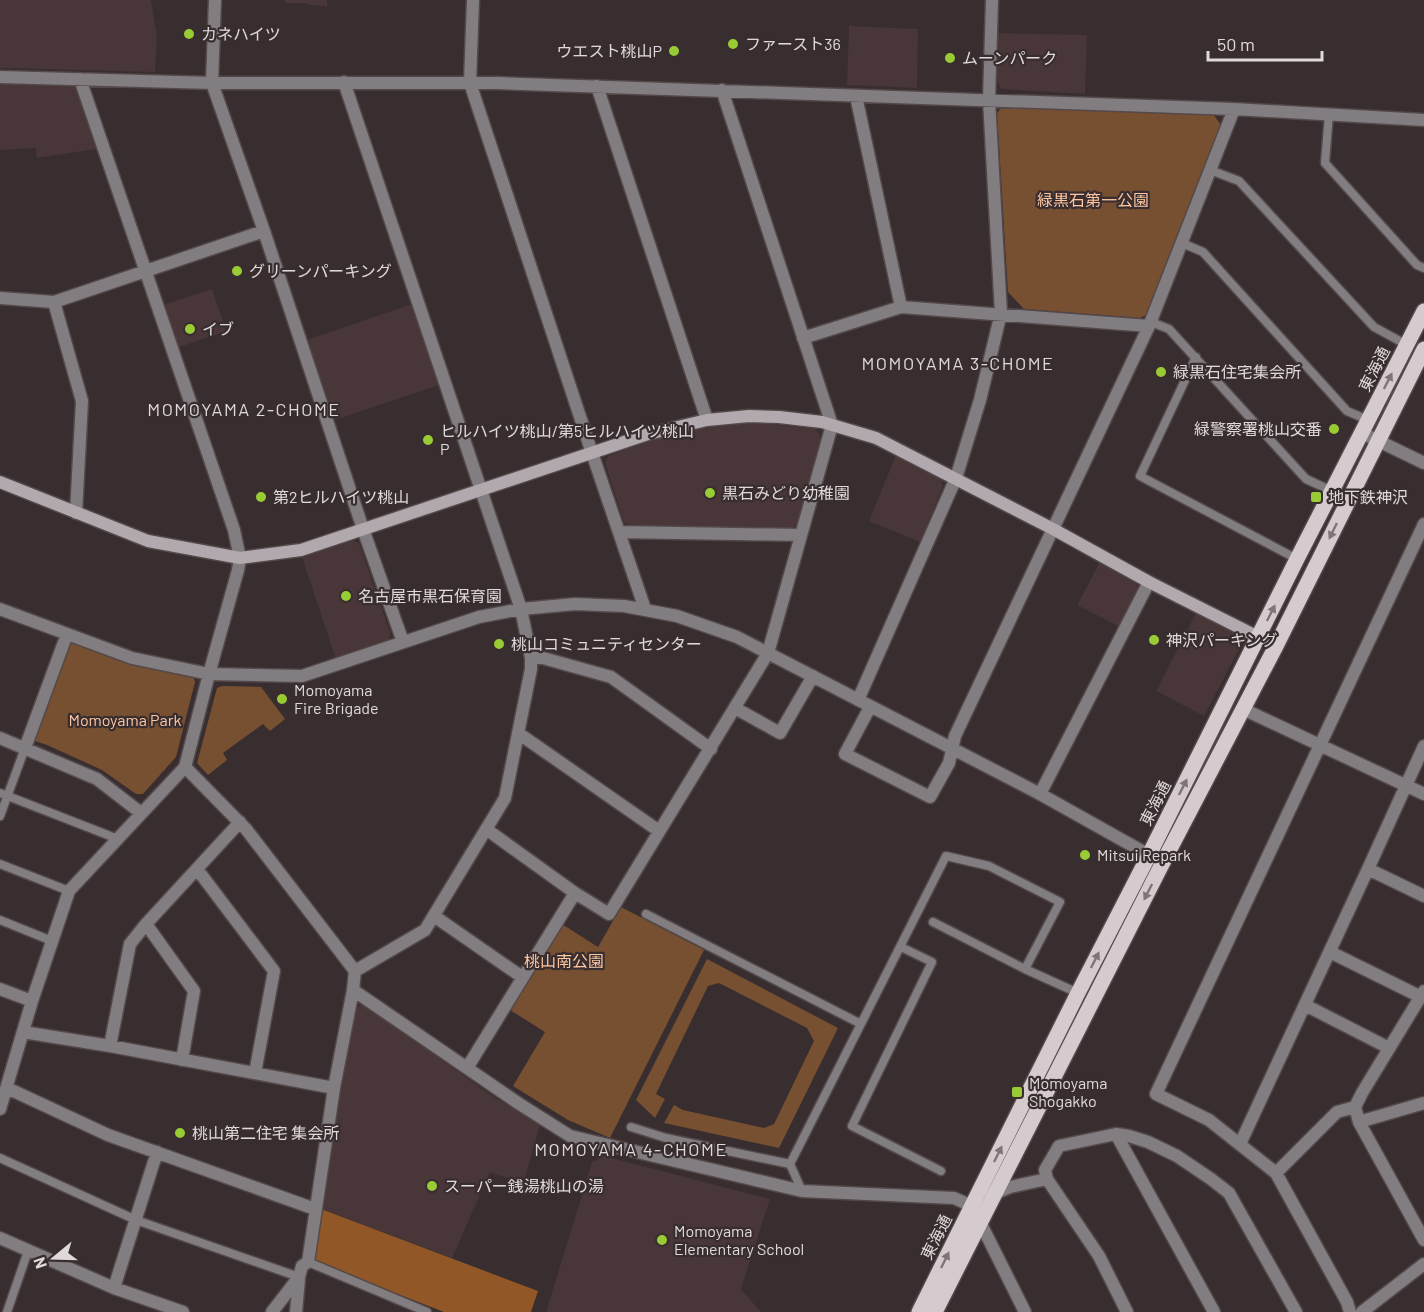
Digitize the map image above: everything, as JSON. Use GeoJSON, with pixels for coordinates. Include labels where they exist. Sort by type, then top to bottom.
{"type":"FeatureCollection","features":[{"type":"Feature","properties":{"kind":"main road","name":"東海通"},"geometry":{"type":"LineString","coordinates":[[919,1312],[1424,311]]}},
{"type":"Feature","properties":{"kind":"main road","name":"東海通"},"geometry":{"type":"LineString","coordinates":[[934,1312],[1161,866],[1276,646],[1424,349]]}},
{"type":"Feature","properties":{"kind":"street"},"geometry":{"type":"LineString","coordinates":[[215,0],[212,82],[403,642]]}},
{"type":"Feature","properties":{"kind":"street"},"geometry":{"type":"LineString","coordinates":[[473,0],[470,83],[645,609]]}},
{"type":"Feature","properties":{"kind":"street"},"geometry":{"type":"LineString","coordinates":[[858,700],[956,478],[980,400],[1001,314],[989,100],[992,0]]}},
{"type":"Feature","properties":{"kind":"street"},"geometry":{"type":"LineString","coordinates":[[0,77],[212,82],[597,86],[1234,109],[1424,120]]}},
{"type":"Feature","properties":{"kind":"street"},"geometry":{"type":"LineString","coordinates":[[0,1109],[32,1001],[69,891],[185,767],[240,558],[234,530],[80,79]]}},
{"type":"Feature","properties":{"kind":"street"},"geometry":{"type":"LineString","coordinates":[[344,82],[520,609],[531,658],[531,669],[505,798],[425,930],[354,971]]}},
{"type":"Feature","properties":{"kind":"street"},"geometry":{"type":"LineString","coordinates":[[597,86],[707,420]]}},
{"type":"Feature","properties":{"kind":"street"},"geometry":{"type":"LineString","coordinates":[[486,830],[575,893],[609,914],[768,653],[832,425],[722,90]]}},
{"type":"Feature","properties":{"kind":"street"},"geometry":{"type":"LineString","coordinates":[[856,96],[901,307]]}},
{"type":"Feature","properties":{"kind":"street"},"geometry":{"type":"LineString","coordinates":[[870,707],[845,754],[930,798],[949,763],[955,736],[1150,324],[1234,109]]}},
{"type":"Feature","properties":{"kind":"street"},"geometry":{"type":"LineString","coordinates":[[0,298],[54,302],[264,231]]}},
{"type":"Feature","properties":{"kind":"street"},"geometry":{"type":"LineString","coordinates":[[54,302],[82,400],[76,513]]}},
{"type":"Feature","properties":{"kind":"street"},"geometry":{"type":"LineString","coordinates":[[804,339],[901,307],[1150,324]]}},
{"type":"Feature","properties":{"kind":"street"},"geometry":{"type":"LineString","coordinates":[[0,482],[148,541],[240,558],[300,550],[648,434],[707,420],[749,416],[789,418],[832,425],[876,438],[1053,529],[1149,582],[1276,646]]}},
{"type":"Feature","properties":{"kind":"street"},"geometry":{"type":"LineString","coordinates":[[1365,427],[1378,442],[1424,462]]}},
{"type":"Feature","properties":{"kind":"street"},"geometry":{"type":"LineString","coordinates":[[1350,1312],[1347,1302],[1276,1173],[1209,1120],[1156,1094],[1424,524]]}},
{"type":"Feature","properties":{"kind":"street"},"geometry":{"type":"LineString","coordinates":[[619,532],[800,535]]}},
{"type":"Feature","properties":{"kind":"street"},"geometry":{"type":"LineString","coordinates":[[1040,794],[1149,582]]}},
{"type":"Feature","properties":{"kind":"street"},"geometry":{"type":"LineString","coordinates":[[0,609],[132,658],[209,674],[303,676],[479,617],[520,609],[575,604],[645,609],[707,625],[737,637],[1040,794],[1149,855]]}},
{"type":"Feature","properties":{"kind":"street"},"geometry":{"type":"LineString","coordinates":[[25,748],[67,634]]}},
{"type":"Feature","properties":{"kind":"street"},"geometry":{"type":"LineString","coordinates":[[531,658],[543,658],[611,677],[711,748]]}},
{"type":"Feature","properties":{"kind":"street"},"geometry":{"type":"LineString","coordinates":[[735,708],[780,733],[813,676]]}},
{"type":"Feature","properties":{"kind":"street"},"geometry":{"type":"LineString","coordinates":[[1243,709],[1424,794]]}},
{"type":"Feature","properties":{"kind":"street"},"geometry":{"type":"LineString","coordinates":[[518,733],[659,831]]}},
{"type":"Feature","properties":{"kind":"street"},"geometry":{"type":"LineString","coordinates":[[0,738],[97,778],[141,813]]}},
{"type":"Feature","properties":{"kind":"street"},"geometry":{"type":"LineString","coordinates":[[1240,1144],[1424,746]]}},
{"type":"Feature","properties":{"kind":"street"},"geometry":{"type":"LineString","coordinates":[[185,767],[240,822],[354,971],[308,1262],[302,1266],[299,1277],[296,1312]]}},
{"type":"Feature","properties":{"kind":"street"},"geometry":{"type":"LineString","coordinates":[[110,1046],[130,944],[240,822]]}},
{"type":"Feature","properties":{"kind":"street"},"geometry":{"type":"LineString","coordinates":[[197,869],[274,972],[255,1073]]}},
{"type":"Feature","properties":{"kind":"street"},"geometry":{"type":"LineString","coordinates":[[1368,869],[1424,896]]}},
{"type":"Feature","properties":{"kind":"street"},"geometry":{"type":"LineString","coordinates":[[467,1068],[575,893]]}},
{"type":"Feature","properties":{"kind":"street"},"geometry":{"type":"LineString","coordinates":[[434,916],[522,977]]}},
{"type":"Feature","properties":{"kind":"street"},"geometry":{"type":"LineString","coordinates":[[146,924],[194,991],[182,1060]]}},
{"type":"Feature","properties":{"kind":"street"},"geometry":{"type":"LineString","coordinates":[[1330,952],[1422,994],[1355,1107],[1359,1122],[1424,1240]]}},
{"type":"Feature","properties":{"kind":"street"},"geometry":{"type":"LineString","coordinates":[[0,989],[32,1001]]}},
{"type":"Feature","properties":{"kind":"street"},"geometry":{"type":"LineString","coordinates":[[352,990],[570,1136],[802,1191],[954,1198],[972,1206],[1025,1312]]}},
{"type":"Feature","properties":{"kind":"street"},"geometry":{"type":"LineString","coordinates":[[1305,1005],[1389,1048]]}},
{"type":"Feature","properties":{"kind":"street"},"geometry":{"type":"LineString","coordinates":[[23,1032],[334,1088]]}},
{"type":"Feature","properties":{"kind":"street"},"geometry":{"type":"LineString","coordinates":[[7,1088],[108,1135],[315,1209]]}},
{"type":"Feature","properties":{"kind":"street"},"geometry":{"type":"LineString","coordinates":[[1359,1122],[1424,1103]]}},
{"type":"Feature","properties":{"kind":"street"},"geometry":{"type":"LineString","coordinates":[[1276,1173],[1337,1112],[1355,1107]]}},
{"type":"Feature","properties":{"kind":"street"},"geometry":{"type":"LineString","coordinates":[[1116,1134],[1214,1312]]}},
{"type":"Feature","properties":{"kind":"street"},"geometry":{"type":"LineString","coordinates":[[1127,1312],[1099,1256],[1047,1179],[1045,1170],[1059,1146],[1116,1134],[1129,1136],[1177,1156],[1211,1179],[1229,1193],[1296,1312]]}},
{"type":"Feature","properties":{"kind":"street"},"geometry":{"type":"LineString","coordinates":[[114,1288],[157,1152]]}},
{"type":"Feature","properties":{"kind":"street"},"geometry":{"type":"LineString","coordinates":[[972,1206],[1010,1187],[1047,1179]]}},
{"type":"Feature","properties":{"kind":"street"},"geometry":{"type":"LineString","coordinates":[[0,1238],[114,1288],[183,1312]]}},
{"type":"Feature","properties":{"kind":"street"},"geometry":{"type":"LineString","coordinates":[[1362,1312],[1424,1264]]}},
{"type":"Feature","properties":{"kind":"street"},"geometry":{"type":"LineString","coordinates":[[272,1312],[299,1277]]}},
{"type":"Feature","properties":{"kind":"lane"},"geometry":{"type":"LineString","coordinates":[[1329,114],[1325,163],[1417,265],[1424,268]]}},
{"type":"Feature","properties":{"kind":"lane"},"geometry":{"type":"LineString","coordinates":[[1210,170],[1239,181],[1374,327],[1407,345]]}},
{"type":"Feature","properties":{"kind":"lane"},"geometry":{"type":"LineString","coordinates":[[1182,243],[1203,252],[1347,411],[1365,427]]}},
{"type":"Feature","properties":{"kind":"lane"},"geometry":{"type":"LineString","coordinates":[[1150,324],[1169,329],[1306,479],[1332,491]]}},
{"type":"Feature","properties":{"kind":"lane"},"geometry":{"type":"LineString","coordinates":[[1196,357],[1140,476],[1297,559]]}},
{"type":"Feature","properties":{"kind":"lane"},"geometry":{"type":"LineString","coordinates":[[0,816],[4,794],[25,748]]}},
{"type":"Feature","properties":{"kind":"lane"},"geometry":{"type":"LineString","coordinates":[[4,794],[118,839]]}},
{"type":"Feature","properties":{"kind":"lane"},"geometry":{"type":"LineString","coordinates":[[790,1164],[946,856],[989,866],[1060,902],[1026,969]]}},
{"type":"Feature","properties":{"kind":"lane"},"geometry":{"type":"LineString","coordinates":[[0,864],[69,891]]}},
{"type":"Feature","properties":{"kind":"lane"},"geometry":{"type":"LineString","coordinates":[[646,914],[861,1024]]}},
{"type":"Feature","properties":{"kind":"lane"},"geometry":{"type":"LineString","coordinates":[[0,920],[52,941]]}},
{"type":"Feature","properties":{"kind":"lane"},"geometry":{"type":"LineString","coordinates":[[933,922],[1078,993]]}},
{"type":"Feature","properties":{"kind":"lane"},"geometry":{"type":"LineString","coordinates":[[901,947],[932,962],[852,1126],[941,1171]]}},
{"type":"Feature","properties":{"kind":"lane"},"geometry":{"type":"LineString","coordinates":[[631,1127],[666,1138],[790,1164]]}},
{"type":"Feature","properties":{"kind":"lane"},"geometry":{"type":"LineString","coordinates":[[0,1158],[136,1220],[299,1277]]}},
{"type":"Feature","properties":{"kind":"lane"},"geometry":{"type":"LineString","coordinates":[[790,1164],[802,1191]]}},
{"type":"Feature","properties":{"kind":"lane"},"geometry":{"type":"LineString","coordinates":[[7,1312],[28,1251]]}},
{"type":"Feature","properties":{"kind":"lane"},"geometry":{"type":"LineString","coordinates":[[308,1262],[427,1312]]}},
{"type":"Feature","properties":{"kind":"shaded area"},"geometry":{"type":"Polygon","coordinates":[[[0,0],[151,0],[157,37],[155,72],[0,68],[0,0]]]}},
{"type":"Feature","properties":{"kind":"shaded area"},"geometry":{"type":"Polygon","coordinates":[[[285,0],[327,0],[327,6],[285,3],[285,0]]]}},
{"type":"Feature","properties":{"kind":"shaded area"},"geometry":{"type":"Polygon","coordinates":[[[849,26],[918,29],[917,88],[847,85],[849,26]]]}},
{"type":"Feature","properties":{"kind":"shaded area"},"geometry":{"type":"Polygon","coordinates":[[[998,33],[1087,35],[1085,94],[1001,89],[997,81],[998,33]]]}},
{"type":"Feature","properties":{"kind":"shaded area"},"geometry":{"type":"Polygon","coordinates":[[[0,83],[71,84],[77,89],[97,149],[37,158],[36,148],[0,150],[0,83]]]}},
{"type":"Feature","properties":{"kind":"shaded area"},"geometry":{"type":"Polygon","coordinates":[[[212,289],[226,331],[177,348],[163,305],[212,289]]]}},
{"type":"Feature","properties":{"kind":"shaded area"},"geometry":{"type":"Polygon","coordinates":[[[412,304],[439,385],[335,420],[307,340],[412,304]]]}},
{"type":"Feature","properties":{"kind":"shaded area","name":"黒石みどり幼稚園"},"geometry":{"type":"Polygon","coordinates":[[[756,423],[816,429],[822,441],[798,524],[791,529],[629,525],[624,522],[605,463],[608,456],[667,435],[730,424],[756,423]]]}},
{"type":"Feature","properties":{"kind":"shaded area"},"geometry":{"type":"Polygon","coordinates":[[[896,455],[941,478],[943,486],[920,542],[869,521],[896,455]]]}},
{"type":"Feature","properties":{"kind":"shaded area","name":"名古屋市黒石保育園"},"geometry":{"type":"Polygon","coordinates":[[[352,540],[359,543],[391,635],[386,643],[336,659],[302,557],[352,540]]]}},
{"type":"Feature","properties":{"kind":"shaded area"},"geometry":{"type":"Polygon","coordinates":[[[1100,562],[1135,580],[1138,589],[1120,627],[1077,605],[1100,562]]]}},
{"type":"Feature","properties":{"kind":"shaded area"},"geometry":{"type":"Polygon","coordinates":[[[1196,613],[1239,635],[1242,644],[1204,716],[1156,691],[1196,613]]]}},
{"type":"Feature","properties":{"kind":"shaded area"},"geometry":{"type":"Polygon","coordinates":[[[365,1004],[489,1094],[540,1125],[523,1184],[490,1172],[452,1258],[321,1209],[353,1008],[365,1004]]]}},
{"type":"Feature","properties":{"kind":"shaded area","name":"Momoyama Elementary School"},"geometry":{"type":"Polygon","coordinates":[[[604,1156],[770,1199],[741,1289],[761,1312],[546,1312],[592,1162],[604,1156]]]}},
{"type":"Feature","properties":{"kind":"shaded area"},"geometry":{"type":"Polygon","coordinates":[[[321,1209],[538,1291],[531,1312],[444,1312],[313,1261],[321,1209]]]}},
{"type":"Feature","properties":{"kind":"green space","name":"緑黒石第一公園"},"geometry":{"type":"Polygon","coordinates":[[[1002,107],[1213,114],[1221,125],[1146,315],[1140,318],[1024,309],[1008,292],[997,113],[1002,107]]]}},
{"type":"Feature","properties":{"kind":"green space","name":"Momoyama Park"},"geometry":{"type":"Polygon","coordinates":[[[73,643],[132,665],[193,676],[195,682],[176,757],[143,794],[136,794],[102,770],[35,741],[33,734],[65,649],[73,643]]]}},
{"type":"Feature","properties":{"kind":"green space"},"geometry":{"type":"Polygon","coordinates":[[[222,686],[261,687],[285,719],[270,731],[263,724],[223,753],[227,760],[208,775],[197,763],[217,688],[222,686]]]}},
{"type":"Feature","properties":{"kind":"green space","name":"桃山南公園"},"geometry":{"type":"Polygon","coordinates":[[[621,907],[704,950],[610,1138],[568,1120],[513,1086],[545,1032],[510,1010],[562,924],[598,947],[621,907]]]}},
{"type":"Feature","properties":{"kind":"green space"},"geometry":{"type":"Polygon","coordinates":[[[707,959],[838,1028],[779,1148],[664,1123],[674,1105],[683,1110],[764,1128],[774,1124],[814,1041],[807,1028],[719,983],[708,986],[656,1094],[665,1099],[655,1118],[636,1100],[707,959]]]}},
{"type":"Feature","properties":{"kind":"place","name":"カネハイツ"},"geometry":{"type":"Point","coordinates":[189,34]}},
{"type":"Feature","properties":{"kind":"place","name":"ファースト36"},"geometry":{"type":"Point","coordinates":[733,44]}},
{"type":"Feature","properties":{"kind":"place","name":"ウエスト桃山P"},"geometry":{"type":"Point","coordinates":[674,51]}},
{"type":"Feature","properties":{"kind":"place","name":"ムーンパーク"},"geometry":{"type":"Point","coordinates":[950,58]}},
{"type":"Feature","properties":{"kind":"place","name":"グリーンパーキング"},"geometry":{"type":"Point","coordinates":[237,271]}},
{"type":"Feature","properties":{"kind":"place","name":"イブ"},"geometry":{"type":"Point","coordinates":[190,329]}},
{"type":"Feature","properties":{"kind":"place","name":"緑黒石住宅集会所"},"geometry":{"type":"Point","coordinates":[1161,372]}},
{"type":"Feature","properties":{"kind":"place","name":"緑警察署桃山交番"},"geometry":{"type":"Point","coordinates":[1334,429]}},
{"type":"Feature","properties":{"kind":"place","name":"ヒルハイツ桃山/第5ヒルハイツ桃山 P"},"geometry":{"type":"Point","coordinates":[428,440]}},
{"type":"Feature","properties":{"kind":"place","name":"黒石みどり幼稚園"},"geometry":{"type":"Point","coordinates":[710,493]}},
{"type":"Feature","properties":{"kind":"place","name":"第2ヒルハイツ桃山"},"geometry":{"type":"Point","coordinates":[261,497]}},
{"type":"Feature","properties":{"kind":"place","name":"地下鉄神沢"},"geometry":{"type":"Point","coordinates":[1316,497]}},
{"type":"Feature","properties":{"kind":"place","name":"名古屋市黒石保育園"},"geometry":{"type":"Point","coordinates":[346,596]}},
{"type":"Feature","properties":{"kind":"place","name":"神沢パーキング"},"geometry":{"type":"Point","coordinates":[1154,640]}},
{"type":"Feature","properties":{"kind":"place","name":"桃山コミュニティセンター"},"geometry":{"type":"Point","coordinates":[499,644]}},
{"type":"Feature","properties":{"kind":"place","name":"Momoyama Fire Brigade"},"geometry":{"type":"Point","coordinates":[282,699]}},
{"type":"Feature","properties":{"kind":"place","name":"Mitsui Repark"},"geometry":{"type":"Point","coordinates":[1085,855]}},
{"type":"Feature","properties":{"kind":"place","name":"Momoyama Shogakko"},"geometry":{"type":"Point","coordinates":[1017,1092]}},
{"type":"Feature","properties":{"kind":"place","name":"桃山第二住宅 集会所"},"geometry":{"type":"Point","coordinates":[180,1133]}},
{"type":"Feature","properties":{"kind":"place","name":"スーパー銭湯桃山の湯"},"geometry":{"type":"Point","coordinates":[432,1186]}},
{"type":"Feature","properties":{"kind":"place","name":"Momoyama Elementary School"},"geometry":{"type":"Point","coordinates":[662,1240]}},
{"type":"Feature","properties":{"kind":"district","name":"MOMOYAMA 3-CHOME"},"geometry":{"type":"Point","coordinates":[958,364]}},
{"type":"Feature","properties":{"kind":"district","name":"MOMOYAMA 2-CHOME"},"geometry":{"type":"Point","coordinates":[244,410]}},
{"type":"Feature","properties":{"kind":"district","name":"MOMOYAMA 4-CHOME"},"geometry":{"type":"Point","coordinates":[631,1150]}}]}
